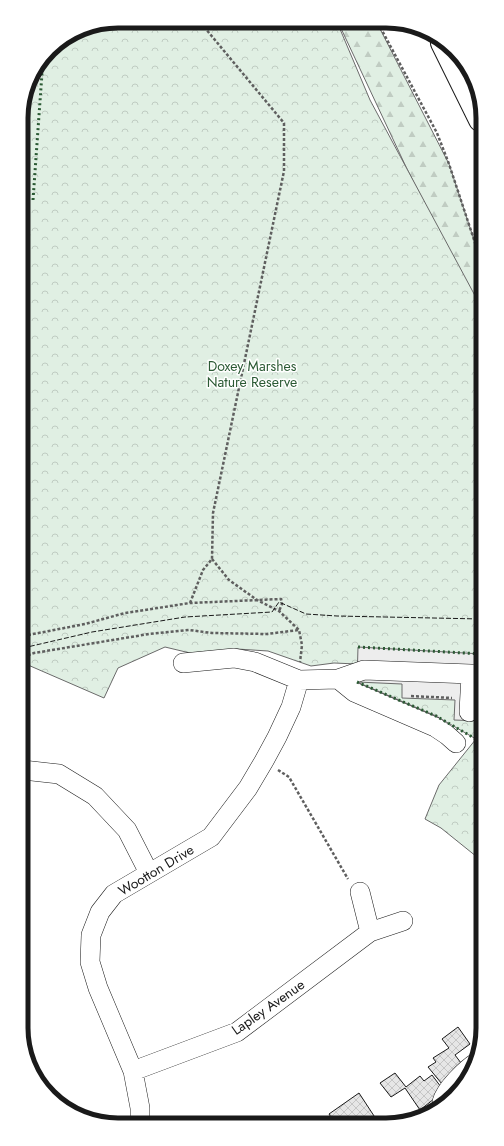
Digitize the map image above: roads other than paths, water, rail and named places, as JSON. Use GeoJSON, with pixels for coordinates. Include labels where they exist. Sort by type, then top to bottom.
{"type":"FeatureCollection","features":[{"type":"Feature","properties":{"kind":"highway"},"geometry":{"type":"LineString","coordinates":[[446,51],[475,111]]}},
{"type":"Feature","properties":{"kind":"street"},"geometry":{"type":"LineString","coordinates":[[183,664],[234,658],[255,662],[299,680],[338,679],[364,670],[471,674],[463,705]]}},
{"type":"Feature","properties":{"kind":"street"},"geometry":{"type":"LineString","coordinates":[[338,679],[354,692],[435,727],[456,743]]}},
{"type":"Feature","properties":{"kind":"street","name":"Wootton Drive"},"geometry":{"type":"LineString","coordinates":[[140,1118],[140,1108],[133,1071],[98,988],[90,962],[91,935],[100,912],[114,894],[176,859],[211,837],[248,788],[264,761],[291,707],[299,680]]}},
{"type":"Feature","properties":{"kind":"street"},"geometry":{"type":"LineString","coordinates":[[28,771],[59,774],[96,796],[127,830],[149,873]]}},
{"type":"Feature","properties":{"kind":"street"},"geometry":{"type":"LineString","coordinates":[[360,892],[370,932]]}},
{"type":"Feature","properties":{"kind":"street","name":"Lapley Avenue"},"geometry":{"type":"LineString","coordinates":[[133,1071],[237,1032],[370,932],[403,921]]}},
{"type":"Feature","properties":{"kind":"street"},"geometry":{"type":"LineString","coordinates":[[444,1097],[458,1078],[464,1073]]}},
{"type":"Feature","properties":{"kind":"park label","name":"Doxey Marshes Nature Reserve"},"geometry":{"type":"Point","coordinates":[252,374]}}]}
